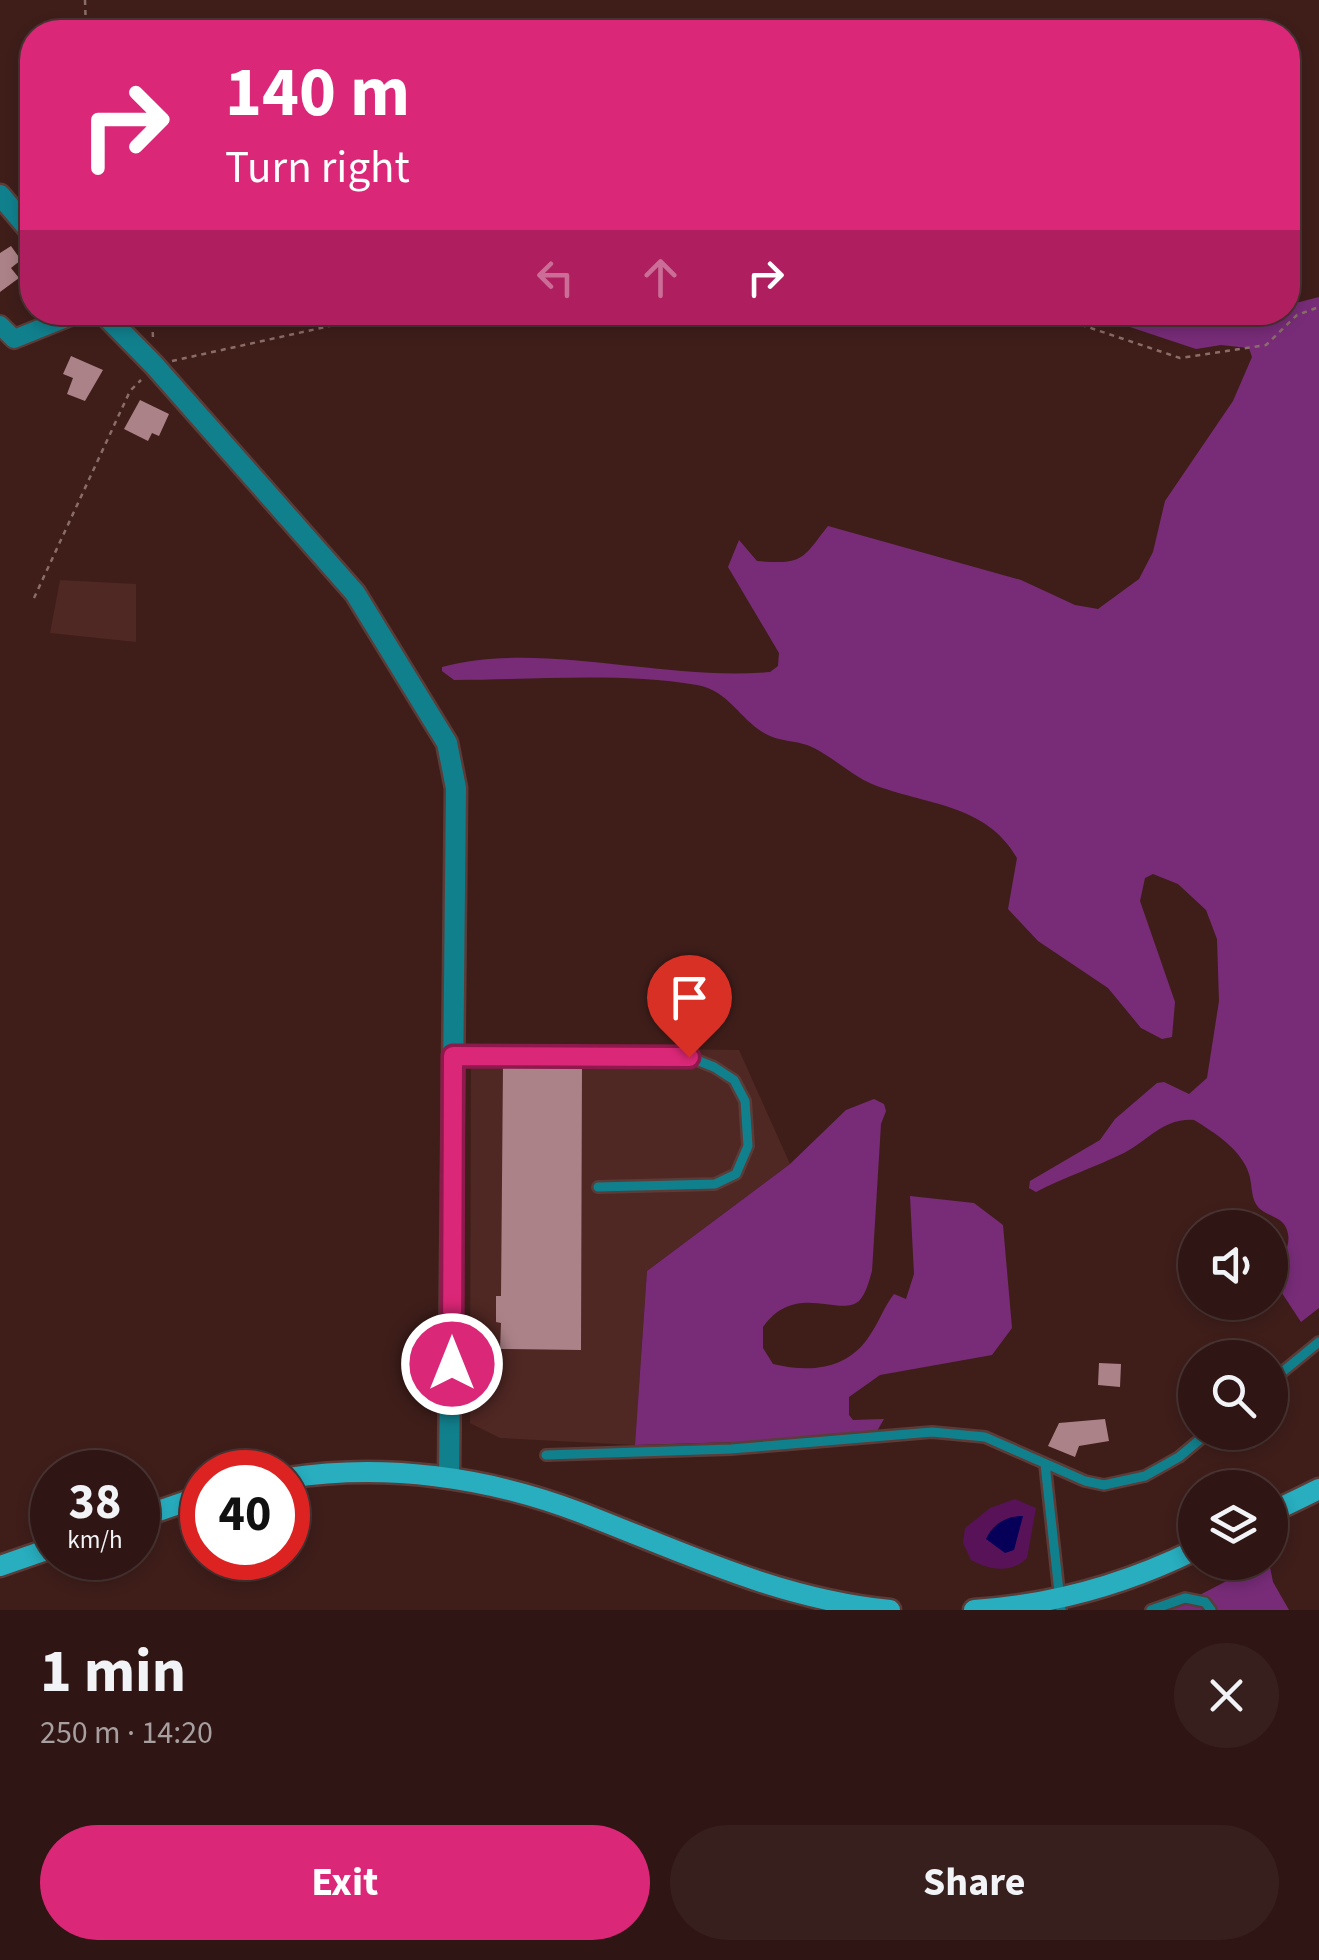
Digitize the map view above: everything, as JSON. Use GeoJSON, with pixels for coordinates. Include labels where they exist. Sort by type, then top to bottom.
{"type":"FeatureCollection","features":[{"type":"Feature","properties":{"kind":"main road"},"geometry":{"type":"LineString","coordinates":[[310,1475],[331,1472],[449,1477],[577,1511],[762,1585],[807,1598],[890,1610]]}},
{"type":"Feature","properties":{"kind":"main road"},"geometry":{"type":"LineString","coordinates":[[1288,1505],[1319,1489]]}},
{"type":"Feature","properties":{"kind":"main road"},"geometry":{"type":"LineString","coordinates":[[0,1566],[30,1556]]}},
{"type":"Feature","properties":{"kind":"main road"},"geometry":{"type":"LineString","coordinates":[[974,1610],[1060,1604],[1178,1557]]}},
{"type":"Feature","properties":{"kind":"street"},"geometry":{"type":"LineString","coordinates":[[0,195],[20,219]]}},
{"type":"Feature","properties":{"kind":"street"},"geometry":{"type":"LineString","coordinates":[[0,325],[14,339],[49,325]]}},
{"type":"Feature","properties":{"kind":"street"},"geometry":{"type":"LineString","coordinates":[[115,325],[354,593],[447,744],[456,788],[449,1477]]}},
{"type":"Feature","properties":{"kind":"lane"},"geometry":{"type":"LineString","coordinates":[[453,1056],[689,1057],[734,1080],[745,1101],[748,1146],[736,1174],[715,1184],[598,1187]]}},
{"type":"Feature","properties":{"kind":"lane"},"geometry":{"type":"LineString","coordinates":[[1288,1367],[1319,1342]]}},
{"type":"Feature","properties":{"kind":"lane"},"geometry":{"type":"LineString","coordinates":[[546,1455],[731,1449],[932,1432],[985,1438],[1104,1485],[1145,1476],[1186,1450]]}},
{"type":"Feature","properties":{"kind":"lane"},"geometry":{"type":"LineString","coordinates":[[1046,1464],[1060,1604]]}},
{"type":"Feature","properties":{"kind":"lane"},"geometry":{"type":"LineString","coordinates":[[1151,1610],[1185,1598],[1204,1602],[1210,1610]]}},
{"type":"Feature","properties":{"kind":"path"},"geometry":{"type":"LineString","coordinates":[[34,598],[130,391],[154,365],[334,325]]}},
{"type":"Feature","properties":{"kind":"path"},"geometry":{"type":"LineString","coordinates":[[1082,325],[1180,358],[1266,345],[1287,325]]}},
{"type":"Feature","properties":{"kind":"shaded area"},"geometry":{"type":"Polygon","coordinates":[[[1319,297],[1319,1308],[1301,1322],[1288,1302],[1288,1210],[1262,1210],[1253,1197],[1245,1165],[1234,1150],[1194,1120],[1165,1126],[1124,1153],[1036,1192],[1029,1188],[1030,1181],[1100,1140],[1115,1119],[1157,1083],[1164,1082],[1189,1094],[1207,1078],[1219,1001],[1217,939],[1206,910],[1178,884],[1153,874],[1145,878],[1140,901],[1175,1002],[1172,1037],[1162,1039],[1141,1028],[1108,988],[1038,941],[1008,909],[1017,858],[989,826],[971,816],[872,784],[815,749],[770,736],[709,688],[607,678],[454,680],[442,671],[442,667],[480,660],[521,658],[689,672],[770,672],[778,666],[779,653],[728,567],[739,540],[757,561],[784,562],[807,553],[828,526],[1021,580],[1075,605],[1098,609],[1139,579],[1153,552],[1165,501],[1233,401],[1252,357],[1249,348],[1221,345],[1196,349],[1124,325],[1300,325],[1300,302],[1319,297]]]}},
{"type":"Feature","properties":{"kind":"shaded area"},"geometry":{"type":"Polygon","coordinates":[[[60,580],[136,584],[136,642],[50,633],[60,580]]]}},
{"type":"Feature","properties":{"kind":"shaded area"},"geometry":{"type":"Polygon","coordinates":[[[471,1046],[739,1050],[790,1164],[647,1271],[635,1445],[500,1438],[470,1423],[471,1046]]]}},
{"type":"Feature","properties":{"kind":"shaded area"},"geometry":{"type":"Polygon","coordinates":[[[874,1099],[884,1104],[886,1111],[881,1124],[872,1271],[865,1291],[859,1301],[850,1305],[803,1303],[776,1313],[763,1327],[763,1348],[773,1364],[814,1368],[839,1362],[861,1347],[894,1294],[906,1299],[914,1274],[910,1196],[974,1203],[1003,1225],[1012,1328],[992,1355],[880,1375],[849,1397],[849,1415],[853,1420],[884,1419],[873,1438],[635,1445],[647,1271],[790,1164],[846,1110],[874,1099]]]}},
{"type":"Feature","properties":{"kind":"shaded area"},"geometry":{"type":"Polygon","coordinates":[[[1015,1499],[1036,1508],[1027,1558],[1000,1569],[971,1560],[963,1543],[965,1528],[990,1508],[1015,1499]]]}},
{"type":"Feature","properties":{"kind":"shaded area"},"geometry":{"type":"Polygon","coordinates":[[[1023,1516],[1014,1550],[1005,1553],[986,1539],[1001,1522],[1023,1516]]]}},
{"type":"Feature","properties":{"kind":"shaded area"},"geometry":{"type":"Polygon","coordinates":[[[1228,1580],[1273,1580],[1289,1610],[1171,1610],[1228,1580]]]}},
{"type":"Feature","properties":{"kind":"building"},"geometry":{"type":"Polygon","coordinates":[[[11,246],[20,261],[11,268],[19,278],[0,292],[0,253],[11,246]]]}},
{"type":"Feature","properties":{"kind":"building"},"geometry":{"type":"Polygon","coordinates":[[[71,356],[103,370],[85,401],[67,394],[73,378],[63,374],[71,356]]]}},
{"type":"Feature","properties":{"kind":"building"},"geometry":{"type":"Polygon","coordinates":[[[140,400],[169,414],[159,436],[152,433],[148,441],[124,429],[140,400]]]}},
{"type":"Feature","properties":{"kind":"building"},"geometry":{"type":"Polygon","coordinates":[[[503,1064],[582,1065],[581,1350],[500,1349],[496,1296],[501,1296],[503,1064]]]}},
{"type":"Feature","properties":{"kind":"building"},"geometry":{"type":"Polygon","coordinates":[[[1099,1363],[1121,1364],[1120,1387],[1098,1385],[1099,1363]]]}},
{"type":"Feature","properties":{"kind":"building"},"geometry":{"type":"Polygon","coordinates":[[[1105,1419],[1109,1441],[1079,1446],[1075,1457],[1048,1446],[1059,1423],[1105,1419]]]}},
{"type":"Feature","properties":{"kind":"route"},"geometry":{"type":"LineString","coordinates":[[452,1364],[453,1056],[689,1057]]}}]}
